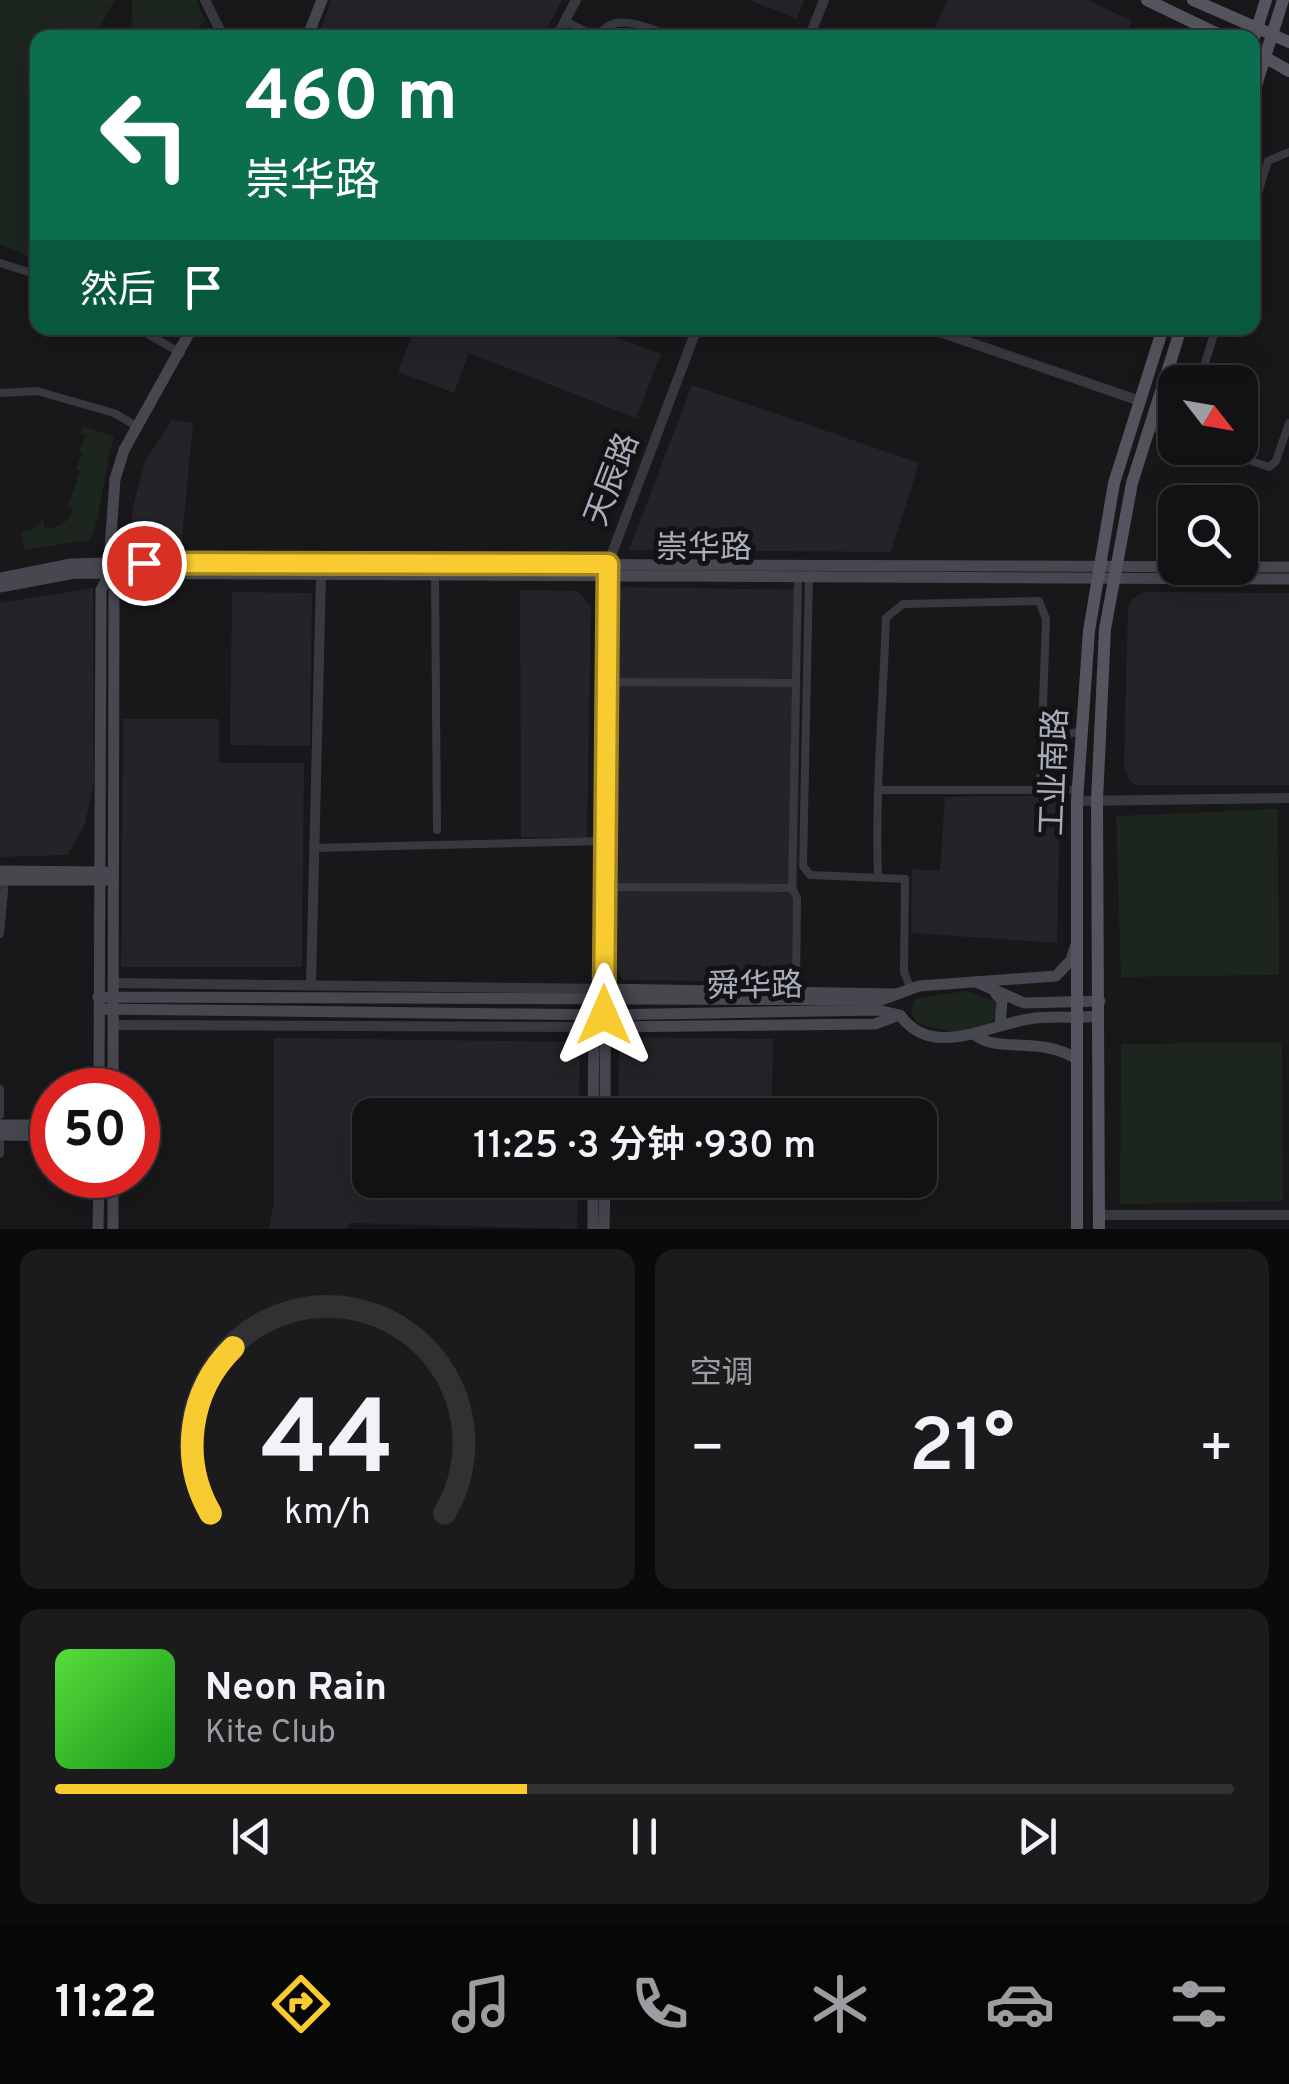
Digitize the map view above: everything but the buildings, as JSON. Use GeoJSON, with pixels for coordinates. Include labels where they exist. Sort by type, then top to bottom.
{"type":"FeatureCollection","features":[{"type":"Feature","properties":{"kind":"main road"},"geometry":{"type":"LineString","coordinates":[[310,30],[322,0]]}},
{"type":"Feature","properties":{"kind":"main road"},"geometry":{"type":"LineString","coordinates":[[1147,0],[1209,30]]}},
{"type":"Feature","properties":{"kind":"main road"},"geometry":{"type":"LineString","coordinates":[[1193,0],[1289,42]]}},
{"type":"Feature","properties":{"kind":"main road"},"geometry":{"type":"LineString","coordinates":[[1258,28],[1266,0]]}},
{"type":"Feature","properties":{"kind":"main road"},"geometry":{"type":"LineString","coordinates":[[1260,47],[1273,32],[1283,0]]}},
{"type":"Feature","properties":{"kind":"main road"},"geometry":{"type":"LineString","coordinates":[[1260,52],[1289,71]]}},
{"type":"Feature","properties":{"kind":"main road"},"geometry":{"type":"LineString","coordinates":[[99,1068],[100,590],[109,568],[115,479],[124,450],[189,335]]}},
{"type":"Feature","properties":{"kind":"main road","name":"工业南路"},"geometry":{"type":"LineString","coordinates":[[1077,1229],[1077,795],[1096,574],[1114,484],[1162,335]]}},
{"type":"Feature","properties":{"kind":"main road","name":"工业南路"},"geometry":{"type":"LineString","coordinates":[[1100,1222],[1096,800],[1105,629],[1132,483],[1179,335]]}},
{"type":"Feature","properties":{"kind":"main road","name":"崇华路"},"geometry":{"type":"LineString","coordinates":[[0,578],[71,564],[321,575],[607,569],[804,575],[1096,574]]}},
{"type":"Feature","properties":{"kind":"main road","name":"崇华路"},"geometry":{"type":"LineString","coordinates":[[1116,575],[1289,567]]}},
{"type":"Feature","properties":{"kind":"main road"},"geometry":{"type":"LineString","coordinates":[[109,568],[114,585],[114,1068]]}},
{"type":"Feature","properties":{"kind":"main road","name":"崇华路"},"geometry":{"type":"LineString","coordinates":[[0,588],[27,579],[109,568],[607,569],[1289,579]]}},
{"type":"Feature","properties":{"kind":"main road","name":"天辰路"},"geometry":{"type":"LineString","coordinates":[[604,1098],[607,569]]}},
{"type":"Feature","properties":{"kind":"main road"},"geometry":{"type":"LineString","coordinates":[[2,877],[114,876]]}},
{"type":"Feature","properties":{"kind":"main road"},"geometry":{"type":"LineString","coordinates":[[972,981],[1056,976],[1071,960],[1078,933]]}},
{"type":"Feature","properties":{"kind":"main road","name":"舜华路"},"geometry":{"type":"LineString","coordinates":[[602,1014],[865,1000],[972,981],[1024,1003],[1099,1008]]}},
{"type":"Feature","properties":{"kind":"main road"},"geometry":{"type":"LineString","coordinates":[[602,1014],[796,990],[906,991],[900,1015]]}},
{"type":"Feature","properties":{"kind":"main road"},"geometry":{"type":"LineString","coordinates":[[994,990],[1002,1002],[1000,1026]]}},
{"type":"Feature","properties":{"kind":"main road","name":"舜华路"},"geometry":{"type":"LineString","coordinates":[[99,1003],[602,1014],[877,1010],[900,1015],[909,1027],[924,1034],[975,1035],[1031,1018],[1075,1019],[1099,1008]]}},
{"type":"Feature","properties":{"kind":"main road","name":"天辰路"},"geometry":{"type":"LineString","coordinates":[[595,1098],[602,1014]]}},
{"type":"Feature","properties":{"kind":"main road"},"geometry":{"type":"LineString","coordinates":[[975,1035],[986,1044],[1054,1046],[1076,1059]]}},
{"type":"Feature","properties":{"kind":"main road"},"geometry":{"type":"LineString","coordinates":[[0,1126],[30,1125]]}},
{"type":"Feature","properties":{"kind":"main road"},"geometry":{"type":"LineString","coordinates":[[0,1135],[30,1136]]}},
{"type":"Feature","properties":{"kind":"main road"},"geometry":{"type":"LineString","coordinates":[[98,1198],[98,1229]]}},
{"type":"Feature","properties":{"kind":"main road"},"geometry":{"type":"LineString","coordinates":[[112,1229],[113,1198]]}},
{"type":"Feature","properties":{"kind":"main road"},"geometry":{"type":"LineString","coordinates":[[592,1229],[593,1198]]}},
{"type":"Feature","properties":{"kind":"main road"},"geometry":{"type":"LineString","coordinates":[[604,1198],[604,1229]]}},
{"type":"Feature","properties":{"kind":"street"},"geometry":{"type":"LineString","coordinates":[[205,0],[220,30]]}},
{"type":"Feature","properties":{"kind":"street"},"geometry":{"type":"LineString","coordinates":[[560,30],[576,0]]}},
{"type":"Feature","properties":{"kind":"street"},"geometry":{"type":"LineString","coordinates":[[812,30],[824,0]]}},
{"type":"Feature","properties":{"kind":"street"},"geometry":{"type":"LineString","coordinates":[[565,21],[583,30]]}},
{"type":"Feature","properties":{"kind":"street"},"geometry":{"type":"LineString","coordinates":[[601,30],[620,22],[648,30]]}},
{"type":"Feature","properties":{"kind":"street"},"geometry":{"type":"LineString","coordinates":[[1260,186],[1268,161],[1289,152]]}},
{"type":"Feature","properties":{"kind":"street"},"geometry":{"type":"LineString","coordinates":[[0,263],[30,272]]}},
{"type":"Feature","properties":{"kind":"street"},"geometry":{"type":"LineString","coordinates":[[149,335],[181,353]]}},
{"type":"Feature","properties":{"kind":"street","name":"天辰路"},"geometry":{"type":"LineString","coordinates":[[607,569],[694,335]]}},
{"type":"Feature","properties":{"kind":"street"},"geometry":{"type":"LineString","coordinates":[[948,335],[1140,401]]}},
{"type":"Feature","properties":{"kind":"street"},"geometry":{"type":"LineString","coordinates":[[1204,365],[1214,335]]}},
{"type":"Feature","properties":{"kind":"street"},"geometry":{"type":"LineString","coordinates":[[0,393],[37,391],[114,413],[138,427]]}},
{"type":"Feature","properties":{"kind":"street"},"geometry":{"type":"LineString","coordinates":[[1258,463],[1269,467],[1276,462],[1289,423]]}},
{"type":"Feature","properties":{"kind":"street"},"geometry":{"type":"LineString","coordinates":[[1150,427],[1158,430]]}},
{"type":"Feature","properties":{"kind":"street"},"geometry":{"type":"LineString","coordinates":[[311,985],[321,575]]}},
{"type":"Feature","properties":{"kind":"street"},"geometry":{"type":"LineString","coordinates":[[435,575],[437,830]]}},
{"type":"Feature","properties":{"kind":"street"},"geometry":{"type":"LineString","coordinates":[[796,990],[798,898],[792,888],[796,683],[804,575]]}},
{"type":"Feature","properties":{"kind":"street"},"geometry":{"type":"LineString","coordinates":[[804,575],[803,866],[810,876],[905,879],[906,991]]}},
{"type":"Feature","properties":{"kind":"street"},"geometry":{"type":"LineString","coordinates":[[979,576],[979,600]]}},
{"type":"Feature","properties":{"kind":"street"},"geometry":{"type":"LineString","coordinates":[[878,878],[886,618],[902,604],[1039,601],[1046,618],[1040,790]]}},
{"type":"Feature","properties":{"kind":"street"},"geometry":{"type":"LineString","coordinates":[[605,682],[796,683]]}},
{"type":"Feature","properties":{"kind":"street"},"geometry":{"type":"LineString","coordinates":[[1051,790],[1053,738],[1082,731]]}},
{"type":"Feature","properties":{"kind":"street"},"geometry":{"type":"LineString","coordinates":[[880,790],[1051,790],[1096,800],[1289,798]]}},
{"type":"Feature","properties":{"kind":"street"},"geometry":{"type":"LineString","coordinates":[[314,848],[604,841]]}},
{"type":"Feature","properties":{"kind":"street"},"geometry":{"type":"LineString","coordinates":[[0,934],[2,877]]}},
{"type":"Feature","properties":{"kind":"street"},"geometry":{"type":"LineString","coordinates":[[604,888],[792,888]]}},
{"type":"Feature","properties":{"kind":"street"},"geometry":{"type":"LineString","coordinates":[[114,983],[311,985],[602,1014]]}},
{"type":"Feature","properties":{"kind":"street"},"geometry":{"type":"LineString","coordinates":[[114,1025],[602,1014]]}},
{"type":"Feature","properties":{"kind":"street"},"geometry":{"type":"LineString","coordinates":[[0,1089],[0,1115]]}},
{"type":"Feature","properties":{"kind":"street"},"geometry":{"type":"LineString","coordinates":[[0,1126],[0,1154]]}},
{"type":"Feature","properties":{"kind":"street"},"geometry":{"type":"LineString","coordinates":[[1100,1222],[1289,1215]]}},
{"type":"Feature","properties":{"kind":"shaded area"},"geometry":{"type":"Polygon","coordinates":[[[0,0],[115,0],[100,30],[30,30],[30,257],[0,244],[0,0]]]}},
{"type":"Feature","properties":{"kind":"shaded area"},"geometry":{"type":"Polygon","coordinates":[[[132,0],[196,0],[205,21],[197,30],[131,30],[132,0]]]}},
{"type":"Feature","properties":{"kind":"shaded area"},"geometry":{"type":"Polygon","coordinates":[[[331,0],[562,0],[547,30],[320,30],[331,0]]]}},
{"type":"Feature","properties":{"kind":"shaded area"},"geometry":{"type":"Polygon","coordinates":[[[749,0],[804,0],[797,19],[749,0]]]}},
{"type":"Feature","properties":{"kind":"shaded area"},"geometry":{"type":"Polygon","coordinates":[[[948,0],[1088,0],[1132,21],[1128,30],[933,30],[948,0]]]}},
{"type":"Feature","properties":{"kind":"shaded area"},"geometry":{"type":"Polygon","coordinates":[[[412,335],[611,335],[661,354],[636,418],[469,353],[454,393],[398,372],[412,335]]]}},
{"type":"Feature","properties":{"kind":"shaded area"},"geometry":{"type":"Polygon","coordinates":[[[692,385],[919,463],[891,552],[629,550],[692,385]]]}},
{"type":"Feature","properties":{"kind":"shaded area"},"geometry":{"type":"Polygon","coordinates":[[[172,420],[193,423],[181,547],[132,548],[132,511],[145,461],[172,420]]]}},
{"type":"Feature","properties":{"kind":"shaded area"},"geometry":{"type":"Polygon","coordinates":[[[83,426],[114,437],[90,540],[25,550],[21,532],[34,529],[43,519],[45,529],[59,526],[73,509],[68,506],[80,471],[76,469],[86,436],[80,433],[83,426]]]}},
{"type":"Feature","properties":{"kind":"shaded area"},"geometry":{"type":"Polygon","coordinates":[[[622,587],[802,590],[796,982],[623,980],[612,966],[615,595],[622,587]]]}},
{"type":"Feature","properties":{"kind":"shaded area"},"geometry":{"type":"Polygon","coordinates":[[[93,588],[94,781],[85,824],[68,855],[0,857],[0,603],[93,588]]]}},
{"type":"Feature","properties":{"kind":"shaded area"},"geometry":{"type":"Polygon","coordinates":[[[520,590],[577,591],[591,606],[587,838],[521,837],[520,590]]]}},
{"type":"Feature","properties":{"kind":"shaded area"},"geometry":{"type":"Polygon","coordinates":[[[232,592],[312,593],[310,746],[230,745],[232,592]]]}},
{"type":"Feature","properties":{"kind":"shaded area"},"geometry":{"type":"Polygon","coordinates":[[[1143,592],[1289,593],[1289,785],[1134,785],[1128,778],[1124,764],[1128,609],[1131,600],[1143,592]]]}},
{"type":"Feature","properties":{"kind":"shaded area"},"geometry":{"type":"Polygon","coordinates":[[[123,719],[219,719],[219,763],[304,763],[302,967],[121,967],[123,719]]]}},
{"type":"Feature","properties":{"kind":"shaded area"},"geometry":{"type":"Polygon","coordinates":[[[1060,795],[1057,943],[911,933],[912,869],[940,871],[945,797],[1060,795]]]}},
{"type":"Feature","properties":{"kind":"shaded area"},"geometry":{"type":"Polygon","coordinates":[[[1278,809],[1279,975],[1121,977],[1116,816],[1278,809]]]}},
{"type":"Feature","properties":{"kind":"shaded area"},"geometry":{"type":"Polygon","coordinates":[[[965,991],[994,1001],[998,1009],[985,1027],[950,1031],[915,1021],[911,1012],[915,999],[965,991]]]}},
{"type":"Feature","properties":{"kind":"shaded area"},"geometry":{"type":"Polygon","coordinates":[[[619,1037],[773,1039],[772,1098],[618,1098],[619,1037]]]}},
{"type":"Feature","properties":{"kind":"shaded area"},"geometry":{"type":"Polygon","coordinates":[[[274,1038],[580,1042],[579,1098],[352,1098],[352,1198],[578,1198],[577,1229],[349,1223],[348,1229],[269,1229],[274,1202],[274,1038]]]}},
{"type":"Feature","properties":{"kind":"shaded area"},"geometry":{"type":"Polygon","coordinates":[[[1282,1042],[1283,1201],[1120,1204],[1121,1044],[1282,1042]]]}},
{"type":"Feature","properties":{"kind":"route"},"geometry":{"type":"LineString","coordinates":[[144,563],[608,564],[604,1015]]}}]}
